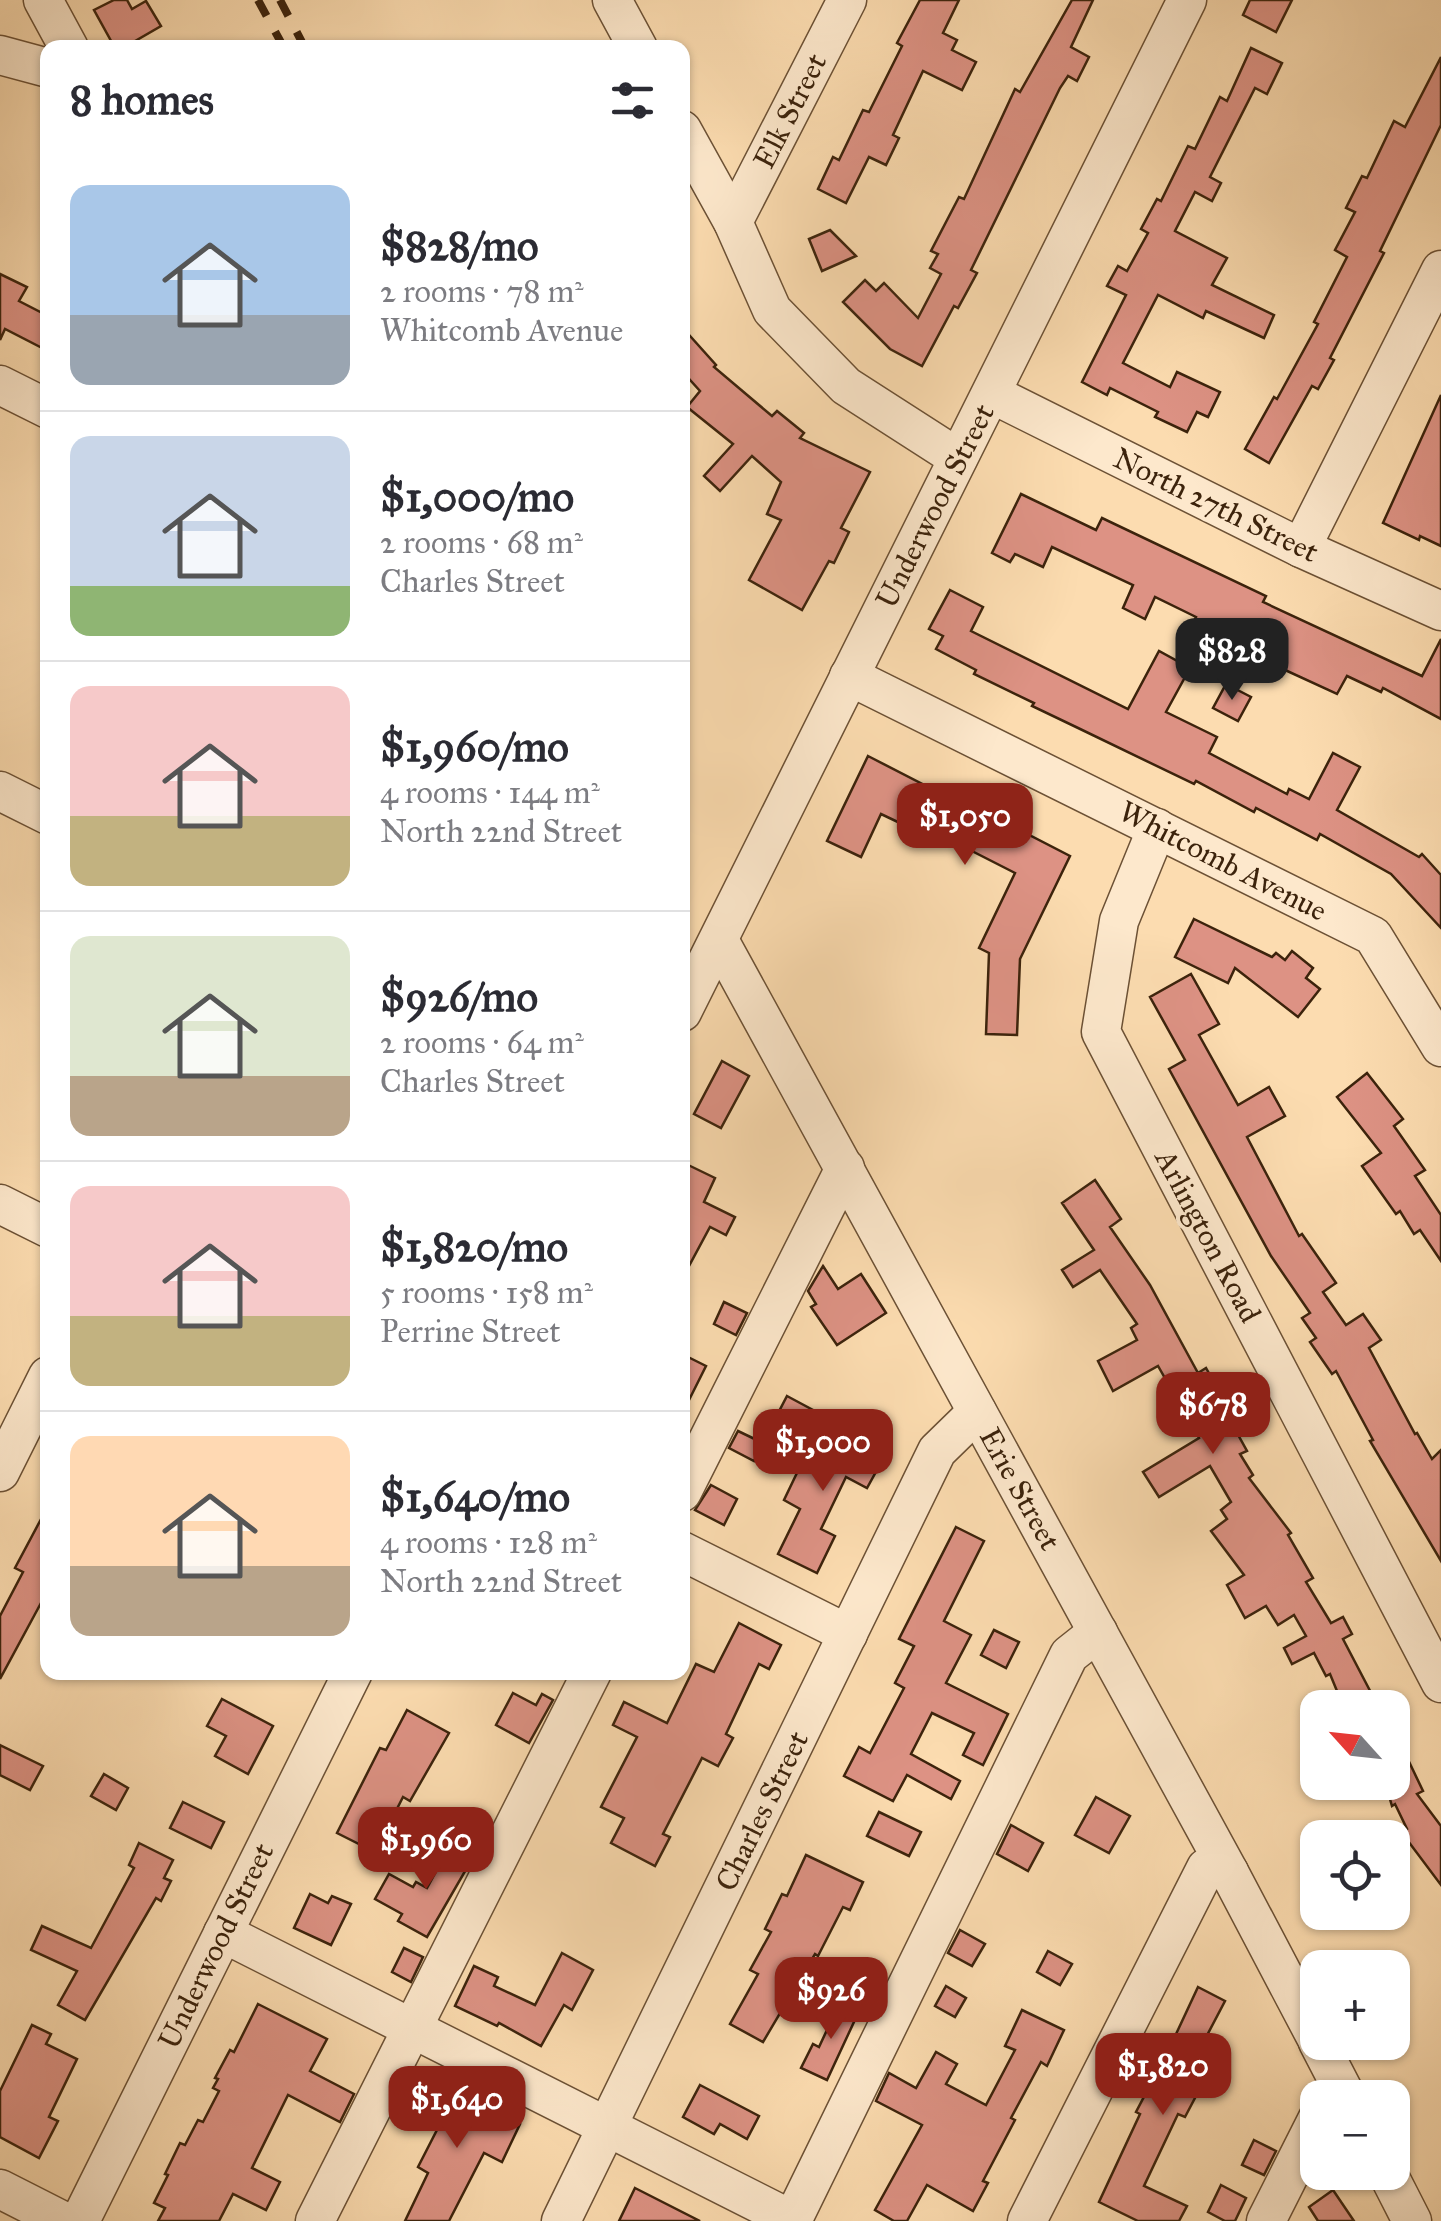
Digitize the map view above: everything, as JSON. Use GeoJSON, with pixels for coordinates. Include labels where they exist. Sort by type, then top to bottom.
{"type":"FeatureCollection","features":[{"type":"Feature","properties":{"kind":"street"},"geometry":{"type":"LineString","coordinates":[[43,0],[66,40]]}},
{"type":"Feature","properties":{"kind":"street"},"geometry":{"type":"LineString","coordinates":[[612,0],[634,40]]}},
{"type":"Feature","properties":{"kind":"street","name":"Elk Street"},"geometry":{"type":"LineString","coordinates":[[733,222],[847,0]]}},
{"type":"Feature","properties":{"kind":"street","name":"Underwood Street"},"geometry":{"type":"LineString","coordinates":[[690,996],[1187,0]]}},
{"type":"Feature","properties":{"kind":"street"},"geometry":{"type":"LineString","coordinates":[[0,56],[40,66]]}},
{"type":"Feature","properties":{"kind":"street"},"geometry":{"type":"LineString","coordinates":[[690,144],[733,222],[772,310],[846,386],[958,458]]}},
{"type":"Feature","properties":{"kind":"street"},"geometry":{"type":"LineString","coordinates":[[1302,548],[1441,270]]}},
{"type":"Feature","properties":{"kind":"street"},"geometry":{"type":"LineString","coordinates":[[1,389],[40,406]]}},
{"type":"Feature","properties":{"kind":"street","name":"North 27th Street"},"geometry":{"type":"LineString","coordinates":[[992,394],[1302,548],[1441,610]]}},
{"type":"Feature","properties":{"kind":"street","name":"Whitcomb Avenue"},"geometry":{"type":"LineString","coordinates":[[848,676],[1374,936],[1441,1047]]}},
{"type":"Feature","properties":{"kind":"street"},"geometry":{"type":"LineString","coordinates":[[0,791],[40,811]]}},
{"type":"Feature","properties":{"kind":"street","name":"Arlington Road"},"geometry":{"type":"LineString","coordinates":[[1157,828],[1118,921],[1101,1032],[1441,1683]]}},
{"type":"Feature","properties":{"kind":"street","name":"Erie Street"},"geometry":{"type":"LineString","coordinates":[[719,940],[1300,2008]]}},
{"type":"Feature","properties":{"kind":"street"},"geometry":{"type":"LineString","coordinates":[[690,1476],[845,1168]]}},
{"type":"Feature","properties":{"kind":"street"},"geometry":{"type":"LineString","coordinates":[[0,1204],[40,1224]]}},
{"type":"Feature","properties":{"kind":"street"},"geometry":{"type":"LineString","coordinates":[[0,1472],[13,1414],[40,1385]]}},
{"type":"Feature","properties":{"kind":"street","name":"Charles Street"},"geometry":{"type":"LineString","coordinates":[[561,2221],[937,1451],[977,1412]]}},
{"type":"Feature","properties":{"kind":"street"},"geometry":{"type":"LineString","coordinates":[[690,1554],[848,1634]]}},
{"type":"Feature","properties":{"kind":"street"},"geometry":{"type":"LineString","coordinates":[[222,1933],[793,2221],[1069,1655],[1098,1632]]}},
{"type":"Feature","properties":{"kind":"street","name":"Underwood Street"},"geometry":{"type":"LineString","coordinates":[[80,2221],[349,1680]]}},
{"type":"Feature","properties":{"kind":"street"},"geometry":{"type":"LineString","coordinates":[[316,2221],[588,1680]]}},
{"type":"Feature","properties":{"kind":"street"},"geometry":{"type":"LineString","coordinates":[[1027,2221],[1206,1868],[1229,1872]]}},
{"type":"Feature","properties":{"kind":"street"},"geometry":{"type":"LineString","coordinates":[[1266,2221],[1300,2154]]}},
{"type":"Feature","properties":{"kind":"street"},"geometry":{"type":"LineString","coordinates":[[0,2188],[63,2221]]}},
{"type":"Feature","properties":{"kind":"street"},"geometry":{"type":"LineString","coordinates":[[1396,2190],[1412,2221]]}},
{"type":"Feature","properties":{"kind":"building"},"geometry":{"type":"Polygon","coordinates":[[[114,0],[127,0],[132,9],[146,1],[161,26],[137,40],[111,40],[94,10],[114,0]]]}},
{"type":"Feature","properties":{"kind":"building"},"geometry":{"type":"Polygon","coordinates":[[[920,0],[959,0],[943,33],[957,40],[952,50],[976,62],[962,90],[923,71],[893,135],[899,138],[886,165],[869,157],[846,203],[818,189],[833,157],[839,160],[863,110],[869,112],[902,46],[897,43],[920,0]]]}},
{"type":"Feature","properties":{"kind":"building"},"geometry":{"type":"Polygon","coordinates":[[[1072,0],[1093,0],[1071,47],[1089,57],[1077,81],[1068,76],[1060,88],[971,270],[977,273],[922,366],[890,349],[843,302],[865,280],[876,291],[884,283],[918,318],[941,274],[930,268],[938,254],[931,251],[959,197],[964,199],[1015,89],[1020,92],[1072,0]]]}},
{"type":"Feature","properties":{"kind":"building"},"geometry":{"type":"Polygon","coordinates":[[[1250,0],[1292,0],[1276,32],[1243,15],[1250,0]]]}},
{"type":"Feature","properties":{"kind":"building"},"geometry":{"type":"Polygon","coordinates":[[[1251,48],[1282,63],[1267,94],[1255,88],[1210,177],[1221,183],[1212,201],[1195,192],[1175,231],[1227,258],[1212,285],[1274,315],[1264,338],[1206,311],[1203,318],[1158,295],[1123,363],[1170,387],[1177,372],[1220,392],[1208,417],[1197,412],[1187,432],[1110,388],[1107,395],[1082,382],[1126,295],[1107,286],[1118,266],[1127,271],[1148,233],[1141,229],[1157,199],[1161,201],[1188,146],[1195,149],[1220,97],[1227,101],[1251,48]]]}},
{"type":"Feature","properties":{"kind":"building"},"geometry":{"type":"Polygon","coordinates":[[[1441,57],[1441,125],[1380,251],[1384,253],[1330,358],[1334,360],[1318,389],[1312,386],[1269,463],[1245,449],[1318,324],[1314,322],[1347,257],[1335,250],[1355,212],[1346,208],[1362,176],[1367,178],[1394,121],[1405,127],[1441,57]]]}},
{"type":"Feature","properties":{"kind":"building"},"geometry":{"type":"Polygon","coordinates":[[[830,230],[856,256],[822,271],[809,239],[830,230]]]}},
{"type":"Feature","properties":{"kind":"building"},"geometry":{"type":"Polygon","coordinates":[[[0,274],[27,287],[19,301],[40,312],[40,347],[5,329],[0,340],[0,274]]]}},
{"type":"Feature","properties":{"kind":"building"},"geometry":{"type":"Polygon","coordinates":[[[690,336],[714,367],[772,416],[777,411],[804,433],[800,438],[870,472],[841,528],[849,532],[834,563],[829,561],[802,610],[749,580],[781,520],[767,514],[781,482],[752,456],[720,491],[704,476],[733,444],[690,409],[700,391],[690,380],[690,336]]]}},
{"type":"Feature","properties":{"kind":"building"},"geometry":{"type":"Polygon","coordinates":[[[1441,395],[1441,546],[1383,523],[1441,395]]]}},
{"type":"Feature","properties":{"kind":"building"},"geometry":{"type":"Polygon","coordinates":[[[1021,494],[1096,530],[1102,518],[1266,596],[1263,602],[1422,676],[1441,639],[1441,719],[1383,688],[1381,692],[1347,676],[1337,694],[1272,664],[1277,652],[1217,623],[1210,636],[1191,628],[1196,617],[1155,597],[1145,619],[1123,608],[1133,585],[1052,547],[1043,567],[1015,554],[1010,562],[992,553],[1021,494]]]}},
{"type":"Feature","properties":{"kind":"building"},"geometry":{"type":"Polygon","coordinates":[[[950,590],[983,607],[971,631],[1128,709],[1159,651],[1190,668],[1166,712],[1217,737],[1209,753],[1287,794],[1289,789],[1309,799],[1333,753],[1360,767],[1337,810],[1419,857],[1422,854],[1441,875],[1441,928],[1391,874],[1320,834],[1317,840],[1256,808],[1254,812],[1032,706],[1034,703],[974,674],[976,670],[936,649],[943,636],[929,629],[950,590]]]}},
{"type":"Feature","properties":{"kind":"building"},"geometry":{"type":"Polygon","coordinates":[[[1226,684],[1251,697],[1238,721],[1213,708],[1226,684]]]}},
{"type":"Feature","properties":{"kind":"building"},"geometry":{"type":"Polygon","coordinates":[[[868,756],[1070,856],[1020,959],[1017,1035],[986,1034],[989,953],[979,948],[1015,873],[905,817],[902,824],[881,814],[861,857],[827,841],[868,756]]]}},
{"type":"Feature","properties":{"kind":"building"},"geometry":{"type":"Polygon","coordinates":[[[1194,919],[1272,957],[1276,953],[1285,960],[1292,951],[1313,968],[1306,978],[1320,989],[1298,1017],[1235,968],[1228,983],[1175,957],[1194,919]]]}},
{"type":"Feature","properties":{"kind":"building"},"geometry":{"type":"Polygon","coordinates":[[[1191,974],[1219,1024],[1199,1035],[1238,1105],[1269,1087],[1285,1116],[1247,1137],[1299,1236],[1302,1234],[1336,1283],[1323,1292],[1346,1325],[1363,1314],[1381,1340],[1369,1348],[1415,1434],[1432,1459],[1441,1450],[1441,1561],[1370,1441],[1373,1440],[1336,1371],[1332,1374],[1310,1342],[1316,1338],[1302,1318],[1310,1313],[1271,1256],[1169,1069],[1185,1060],[1150,997],[1191,974]]]}},
{"type":"Feature","properties":{"kind":"building"},"geometry":{"type":"Polygon","coordinates":[[[722,1061],[749,1076],[721,1128],[694,1114],[722,1061]]]}},
{"type":"Feature","properties":{"kind":"building"},"geometry":{"type":"Polygon","coordinates":[[[1367,1073],[1403,1119],[1394,1126],[1425,1170],[1415,1176],[1441,1215],[1441,1261],[1420,1230],[1414,1234],[1400,1211],[1396,1214],[1362,1166],[1381,1153],[1337,1097],[1367,1073]]]}},
{"type":"Feature","properties":{"kind":"building"},"geometry":{"type":"Polygon","coordinates":[[[690,1166],[715,1178],[704,1202],[735,1217],[726,1235],[710,1227],[690,1264],[690,1166]]]}},
{"type":"Feature","properties":{"kind":"building"},"geometry":{"type":"Polygon","coordinates":[[[1095,1180],[1121,1219],[1110,1227],[1150,1285],[1198,1373],[1206,1368],[1216,1386],[1208,1390],[1233,1435],[1237,1433],[1247,1451],[1240,1454],[1253,1475],[1249,1478],[1291,1533],[1288,1535],[1313,1578],[1306,1582],[1331,1623],[1343,1617],[1352,1634],[1343,1639],[1370,1690],[1337,1690],[1314,1653],[1292,1664],[1284,1648],[1306,1636],[1294,1615],[1278,1625],[1266,1606],[1245,1618],[1227,1585],[1244,1575],[1211,1531],[1227,1519],[1221,1510],[1231,1502],[1210,1466],[1159,1497],[1143,1472],[1199,1438],[1158,1366],[1113,1391],[1098,1361],[1137,1340],[1131,1328],[1137,1324],[1100,1270],[1073,1287],[1062,1270],[1094,1250],[1062,1203],[1095,1180]]]}},
{"type":"Feature","properties":{"kind":"building"},"geometry":{"type":"Polygon","coordinates":[[[823,1266],[838,1289],[861,1274],[886,1313],[837,1345],[811,1307],[816,1304],[808,1291],[823,1266]]]}},
{"type":"Feature","properties":{"kind":"building"},"geometry":{"type":"Polygon","coordinates":[[[724,1302],[747,1313],[736,1335],[714,1324],[724,1302]]]}},
{"type":"Feature","properties":{"kind":"building"},"geometry":{"type":"Polygon","coordinates":[[[690,1358],[706,1366],[690,1398],[690,1358]]]}},
{"type":"Feature","properties":{"kind":"building"},"geometry":{"type":"Polygon","coordinates":[[[787,1396],[813,1410],[800,1435],[774,1421],[787,1396]]]}},
{"type":"Feature","properties":{"kind":"building"},"geometry":{"type":"Polygon","coordinates":[[[819,1427],[883,1459],[867,1488],[846,1477],[821,1529],[835,1536],[817,1573],[778,1554],[800,1509],[784,1500],[819,1427]]]}},
{"type":"Feature","properties":{"kind":"building"},"geometry":{"type":"Polygon","coordinates":[[[738,1431],[763,1443],[754,1461],[729,1448],[738,1431]]]}},
{"type":"Feature","properties":{"kind":"building"},"geometry":{"type":"Polygon","coordinates":[[[711,1485],[737,1499],[724,1525],[695,1510],[711,1485]]]}},
{"type":"Feature","properties":{"kind":"building"},"geometry":{"type":"Polygon","coordinates":[[[40,1521],[40,1605],[0,1679],[0,1616],[23,1572],[15,1568],[40,1521]]]}},
{"type":"Feature","properties":{"kind":"building"},"geometry":{"type":"Polygon","coordinates":[[[956,1527],[984,1541],[944,1621],[971,1635],[946,1683],[1008,1714],[983,1765],[963,1755],[974,1733],[932,1713],[911,1754],[960,1781],[951,1799],[907,1775],[893,1801],[844,1776],[859,1747],[870,1753],[904,1688],[895,1683],[914,1646],[899,1639],[956,1527]]]}},
{"type":"Feature","properties":{"kind":"building"},"geometry":{"type":"Polygon","coordinates":[[[739,1623],[781,1645],[769,1669],[759,1664],[726,1734],[733,1738],[718,1766],[702,1758],[663,1834],[670,1837],[655,1866],[611,1843],[624,1818],[601,1807],[637,1737],[613,1725],[624,1702],[667,1723],[696,1664],[714,1672],[739,1623]]]}},
{"type":"Feature","properties":{"kind":"building"},"geometry":{"type":"Polygon","coordinates":[[[994,1630],[1019,1642],[1006,1668],[981,1655],[994,1630]]]}},
{"type":"Feature","properties":{"kind":"building"},"geometry":{"type":"Polygon","coordinates":[[[513,1693],[536,1705],[542,1694],[553,1700],[529,1743],[496,1725],[513,1693]]]}},
{"type":"Feature","properties":{"kind":"building"},"geometry":{"type":"Polygon","coordinates":[[[222,1699],[273,1726],[248,1774],[215,1756],[226,1736],[207,1726],[222,1699]]]}},
{"type":"Feature","properties":{"kind":"building"},"geometry":{"type":"Polygon","coordinates":[[[407,1710],[449,1733],[410,1801],[403,1797],[375,1852],[337,1833],[380,1748],[386,1750],[407,1710]]]}},
{"type":"Feature","properties":{"kind":"building"},"geometry":{"type":"Polygon","coordinates":[[[0,1745],[43,1766],[30,1790],[0,1775],[0,1745]]]}},
{"type":"Feature","properties":{"kind":"building"},"geometry":{"type":"Polygon","coordinates":[[[1410,1764],[1423,1791],[1417,1794],[1441,1826],[1441,1885],[1410,1844],[1410,1820],[1403,1820],[1395,1804],[1392,1806],[1390,1800],[1410,1800],[1410,1764]]]}},
{"type":"Feature","properties":{"kind":"building"},"geometry":{"type":"Polygon","coordinates":[[[104,1774],[128,1788],[116,1810],[91,1796],[104,1774]]]}},
{"type":"Feature","properties":{"kind":"building"},"geometry":{"type":"Polygon","coordinates":[[[1096,1797],[1130,1816],[1109,1853],[1075,1835],[1096,1797]]]}},
{"type":"Feature","properties":{"kind":"building"},"geometry":{"type":"Polygon","coordinates":[[[183,1802],[224,1822],[211,1848],[170,1828],[183,1802]]]}},
{"type":"Feature","properties":{"kind":"building"},"geometry":{"type":"Polygon","coordinates":[[[879,1812],[921,1832],[909,1856],[867,1836],[879,1812]]]}},
{"type":"Feature","properties":{"kind":"building"},"geometry":{"type":"Polygon","coordinates":[[[1011,1825],[1043,1843],[1028,1871],[997,1854],[1011,1825]]]}},
{"type":"Feature","properties":{"kind":"building"},"geometry":{"type":"Polygon","coordinates":[[[452,1842],[475,1854],[427,1937],[398,1921],[402,1914],[375,1899],[389,1874],[413,1887],[416,1882],[427,1888],[452,1842]]]}},
{"type":"Feature","properties":{"kind":"building"},"geometry":{"type":"Polygon","coordinates":[[[139,1843],[173,1860],[164,1878],[171,1881],[161,1901],[156,1898],[85,2020],[58,2005],[77,1971],[31,1950],[42,1926],[91,1948],[134,1868],[129,1865],[139,1843]]]}},
{"type":"Feature","properties":{"kind":"building"},"geometry":{"type":"Polygon","coordinates":[[[806,1855],[863,1882],[850,1910],[843,1907],[818,1956],[815,1954],[763,2042],[730,2024],[758,1974],[750,1970],[771,1932],[765,1929],[782,1894],[787,1896],[806,1855]]]}},
{"type":"Feature","properties":{"kind":"building"},"geometry":{"type":"Polygon","coordinates":[[[310,1894],[328,1903],[332,1896],[351,1904],[331,1945],[294,1928],[310,1894]]]}},
{"type":"Feature","properties":{"kind":"building"},"geometry":{"type":"Polygon","coordinates":[[[960,1930],[985,1944],[972,1966],[948,1953],[960,1930]]]}},
{"type":"Feature","properties":{"kind":"building"},"geometry":{"type":"Polygon","coordinates":[[[404,1948],[423,1957],[411,1982],[392,1972],[404,1948]]]}},
{"type":"Feature","properties":{"kind":"building"},"geometry":{"type":"Polygon","coordinates":[[[1048,1951],[1072,1964],[1060,1985],[1037,1972],[1048,1951]]]}},
{"type":"Feature","properties":{"kind":"building"},"geometry":{"type":"Polygon","coordinates":[[[562,1953],[593,1970],[572,2010],[564,2005],[541,2046],[499,2023],[497,2026],[455,2006],[474,1966],[498,1977],[494,1986],[535,2005],[562,1953]]]}},
{"type":"Feature","properties":{"kind":"building"},"geometry":{"type":"Polygon","coordinates":[[[946,1986],[966,1998],[955,2017],[935,2006],[946,1986]]]}},
{"type":"Feature","properties":{"kind":"building"},"geometry":{"type":"Polygon","coordinates":[[[1198,1987],[1225,2001],[1203,2043],[1216,2050],[1192,2094],[1196,2096],[1185,2117],[1178,2114],[1144,2186],[1187,2206],[1179,2221],[1138,2221],[1099,2202],[1156,2074],[1166,2079],[1180,2052],[1170,2047],[1198,1987]]]}},
{"type":"Feature","properties":{"kind":"building"},"geometry":{"type":"Polygon","coordinates":[[[841,2000],[860,2009],[827,2080],[801,2068],[813,2044],[819,2047],[841,2000]]]}},
{"type":"Feature","properties":{"kind":"building"},"geometry":{"type":"Polygon","coordinates":[[[258,2004],[327,2039],[310,2071],[354,2094],[340,2122],[288,2095],[252,2168],[280,2182],[266,2210],[233,2194],[219,2221],[158,2221],[165,2208],[154,2203],[168,2175],[165,2174],[180,2143],[185,2145],[198,2120],[203,2122],[219,2091],[213,2088],[218,2079],[215,2078],[230,2050],[234,2052],[258,2004]]]}},
{"type":"Feature","properties":{"kind":"building"},"geometry":{"type":"Polygon","coordinates":[[[1022,2010],[1064,2030],[1047,2066],[1041,2062],[1011,2118],[1015,2120],[983,2181],[988,2183],[973,2211],[927,2185],[907,2221],[894,2221],[875,2210],[922,2125],[876,2101],[889,2073],[916,2088],[936,2052],[957,2064],[946,2084],[986,2105],[1015,2050],[1005,2046],[1022,2010]]]}},
{"type":"Feature","properties":{"kind":"building"},"geometry":{"type":"Polygon","coordinates":[[[32,2025],[51,2034],[46,2044],[77,2059],[49,2117],[58,2121],[39,2158],[0,2137],[0,2091],[32,2025]]]}},
{"type":"Feature","properties":{"kind":"building"},"geometry":{"type":"Polygon","coordinates":[[[434,2084],[520,2124],[502,2162],[484,2153],[449,2221],[405,2221],[428,2173],[418,2167],[441,2122],[420,2111],[434,2084]]]}},
{"type":"Feature","properties":{"kind":"building"},"geometry":{"type":"Polygon","coordinates":[[[700,2085],[759,2116],[747,2139],[720,2124],[714,2134],[683,2117],[700,2085]]]}},
{"type":"Feature","properties":{"kind":"building"},"geometry":{"type":"Polygon","coordinates":[[[1254,2140],[1276,2151],[1264,2175],[1242,2165],[1254,2140]]]}},
{"type":"Feature","properties":{"kind":"building"},"geometry":{"type":"Polygon","coordinates":[[[1221,2185],[1246,2198],[1235,2221],[1225,2221],[1208,2212],[1221,2185]]]}},
{"type":"Feature","properties":{"kind":"building"},"geometry":{"type":"Polygon","coordinates":[[[635,2188],[700,2221],[619,2221],[635,2188]]]}},
{"type":"Feature","properties":{"kind":"building"},"geometry":{"type":"Polygon","coordinates":[[[1333,2190],[1354,2221],[1318,2221],[1309,2207],[1333,2190]]]}},
{"type":"Feature","properties":{"kind":"railway"},"geometry":{"type":"LineString","coordinates":[[258,0],[280,40]]}},
{"type":"Feature","properties":{"kind":"railway"},"geometry":{"type":"LineString","coordinates":[[280,0],[301,40]]}}]}
